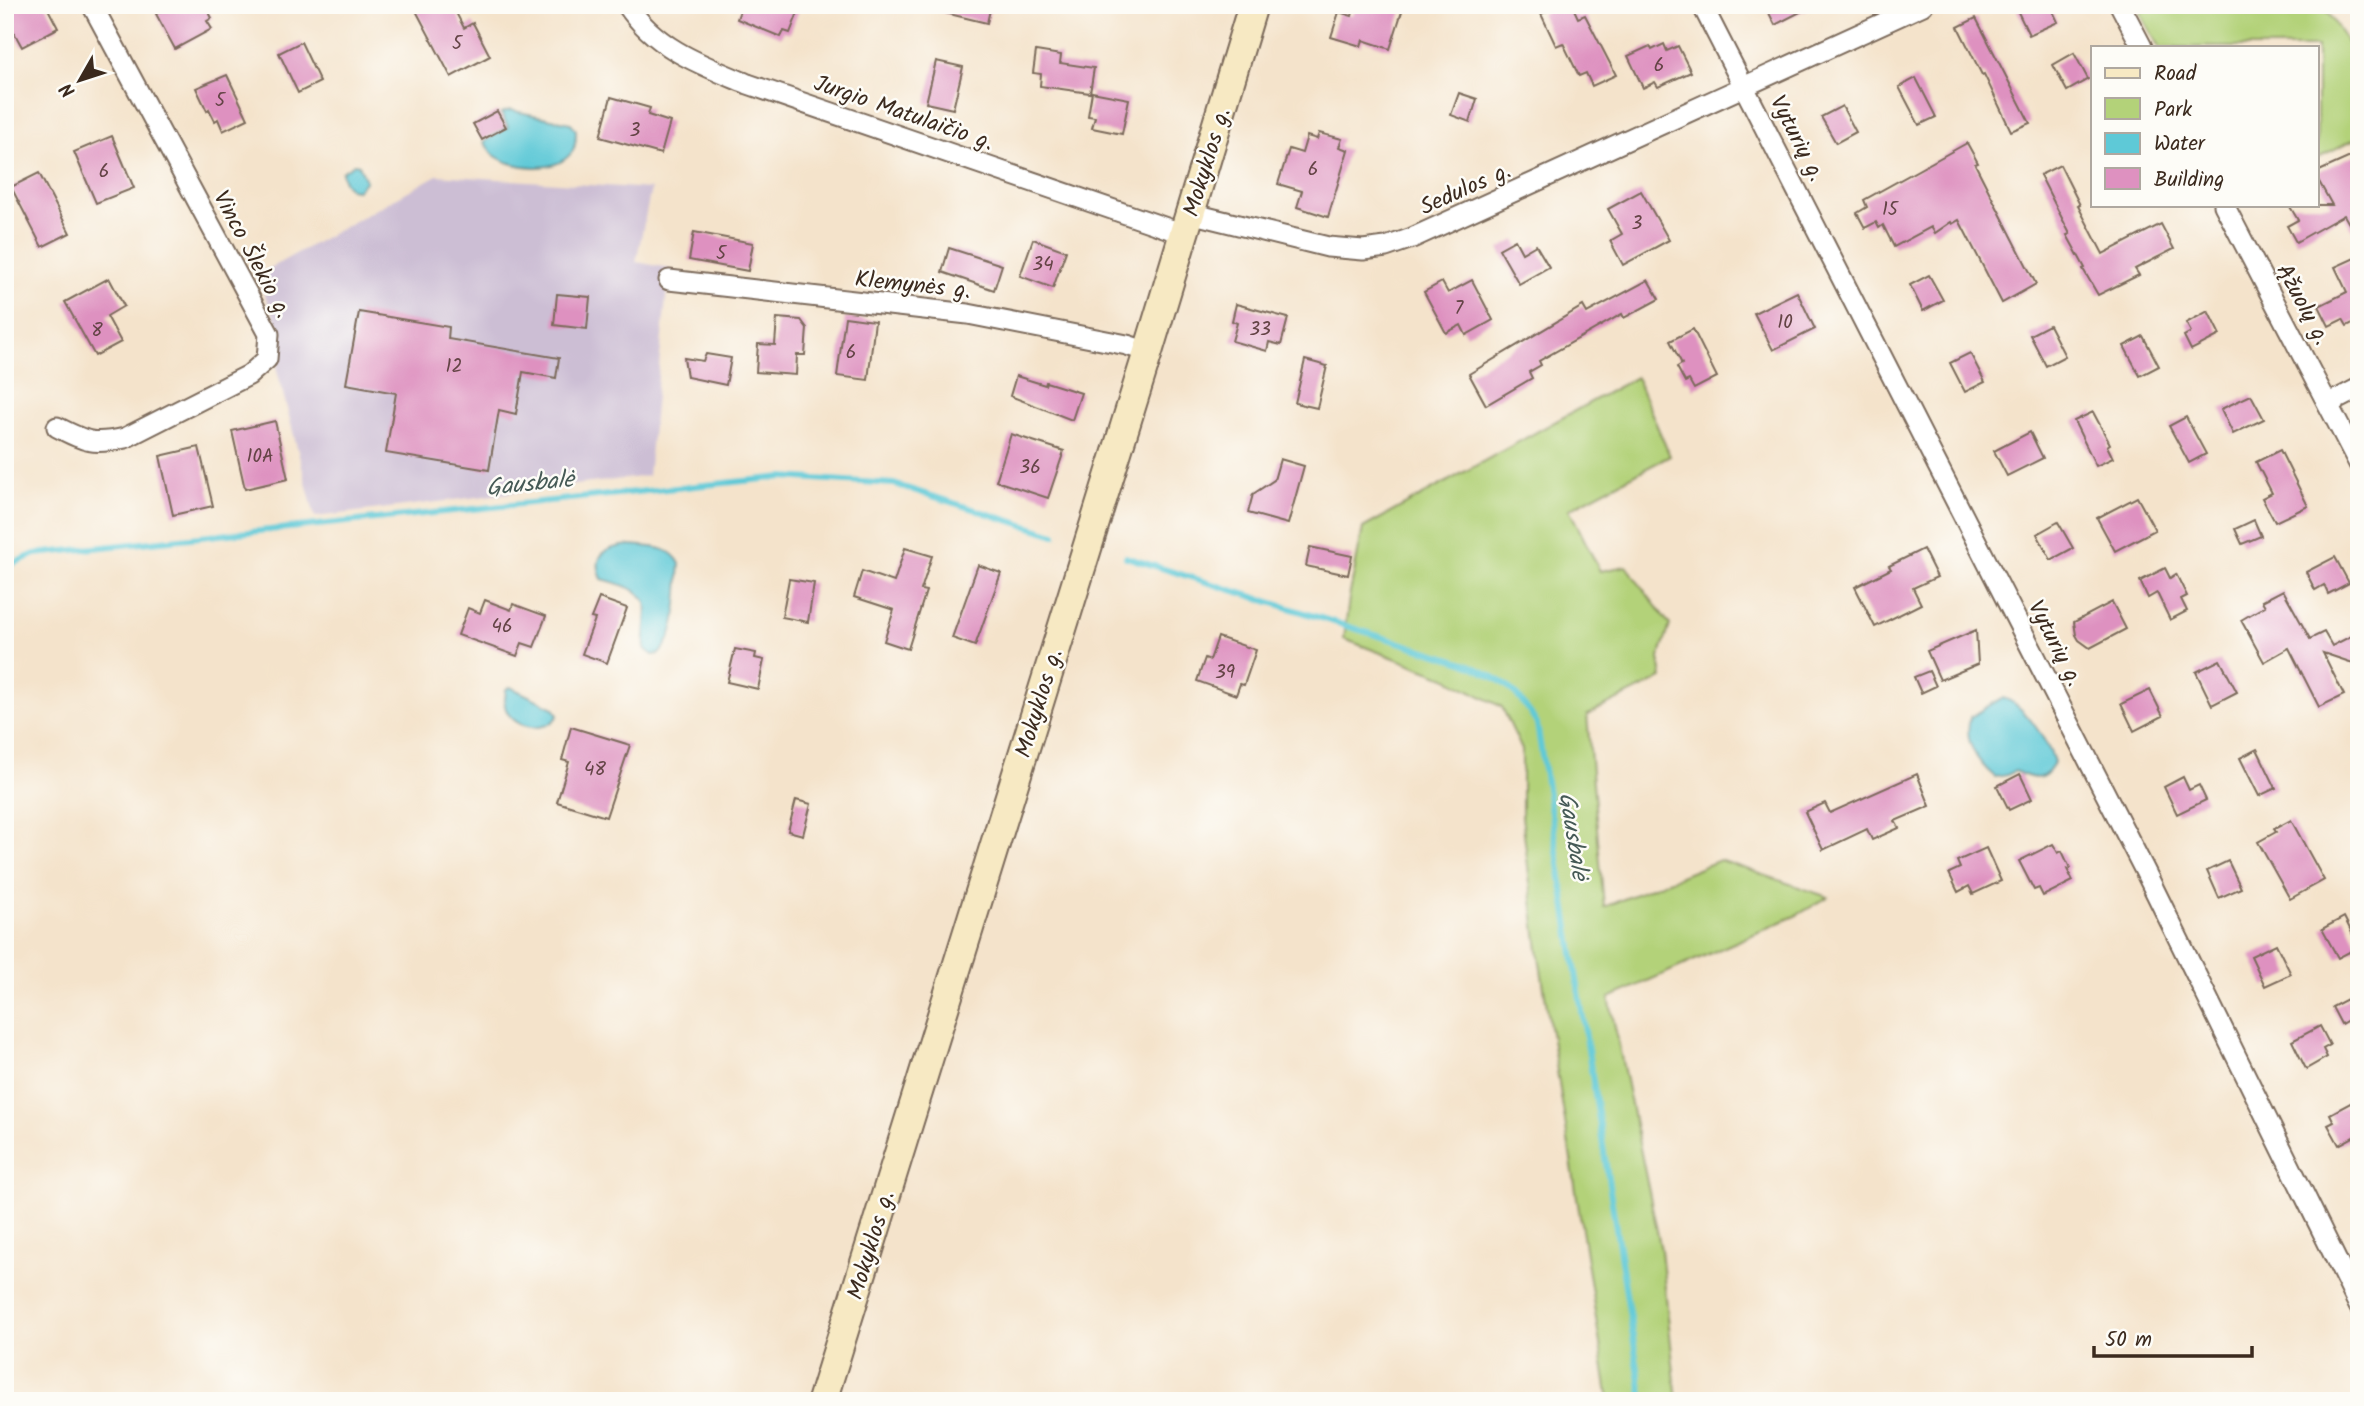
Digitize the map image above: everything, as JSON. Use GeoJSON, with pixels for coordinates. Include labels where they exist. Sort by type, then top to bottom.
{"type":"FeatureCollection","features":[{"type":"Feature","properties":{"kind":"main road","name":"Mokyklos g."},"geometry":{"type":"LineString","coordinates":[[822,1401],[1253,5]]}},
{"type":"Feature","properties":{"kind":"street","name":"Vinco Šlekio g."},"geometry":{"type":"LineString","coordinates":[[57,428],[86,442],[125,438],[249,376],[267,359],[269,334],[92,5]]}},
{"type":"Feature","properties":{"kind":"street","name":"Jurgio Matulaičio g."},"geometry":{"type":"LineString","coordinates":[[627,5],[638,21],[680,55],[748,85],[1187,223]]}},
{"type":"Feature","properties":{"kind":"street","name":"Vyturių g."},"geometry":{"type":"LineString","coordinates":[[1702,5],[2145,870],[2359,1307]]}},
{"type":"Feature","properties":{"kind":"street","name":"Sedulos g."},"geometry":{"type":"LineString","coordinates":[[1187,223],[1328,247],[1363,250],[1386,247],[1412,238],[1745,88],[1923,5]]}},
{"type":"Feature","properties":{"kind":"street"},"geometry":{"type":"LineString","coordinates":[[2120,5],[2141,46]]}},
{"type":"Feature","properties":{"kind":"street","name":"Ąžuolų g."},"geometry":{"type":"LineString","coordinates":[[2225,206],[2359,464]]}},
{"type":"Feature","properties":{"kind":"street","name":"Klemynės g."},"geometry":{"type":"LineString","coordinates":[[669,279],[968,314],[1127,345],[1148,352]]}},
{"type":"Feature","properties":{"kind":"street"},"geometry":{"type":"LineString","coordinates":[[2328,404],[2359,388]]}},
{"type":"Feature","properties":{"kind":"shaded area"},"geometry":{"type":"Polygon","coordinates":[[[437,175],[651,189],[636,262],[669,268],[648,476],[315,517],[277,370],[282,334],[256,276],[437,175]]]}},
{"type":"Feature","properties":{"kind":"green space"},"geometry":{"type":"Polygon","coordinates":[[[2153,5],[2323,5],[2359,61],[2359,137],[2318,158],[2318,46],[2158,46],[2140,13],[2153,5]]]}},
{"type":"Feature","properties":{"kind":"green space"},"geometry":{"type":"Polygon","coordinates":[[[1636,377],[1670,456],[1569,509],[1600,571],[1626,566],[1670,625],[1659,658],[1662,678],[1587,715],[1604,907],[1720,860],[1828,897],[1797,915],[1609,998],[1661,1250],[1677,1401],[1609,1401],[1538,950],[1522,816],[1522,750],[1502,707],[1442,676],[1344,639],[1363,528],[1636,377]]]}},
{"type":"Feature","properties":{"kind":"water"},"geometry":{"type":"Polygon","coordinates":[[[510,110],[570,123],[576,130],[572,152],[556,164],[534,167],[512,164],[494,155],[484,142],[508,127],[501,113],[510,110]]]}},
{"type":"Feature","properties":{"kind":"water"},"geometry":{"type":"Polygon","coordinates":[[[354,164],[359,165],[366,181],[357,190],[350,189],[344,182],[342,172],[354,164]]]}},
{"type":"Feature","properties":{"kind":"water"},"geometry":{"type":"Polygon","coordinates":[[[630,545],[665,550],[680,564],[674,624],[666,645],[659,654],[653,655],[645,649],[647,608],[643,598],[627,587],[602,579],[599,570],[600,557],[604,553],[630,545]]]}},
{"type":"Feature","properties":{"kind":"water"},"geometry":{"type":"Polygon","coordinates":[[[510,687],[554,708],[558,715],[545,726],[537,727],[529,727],[514,720],[505,706],[506,689],[510,687]]]}},
{"type":"Feature","properties":{"kind":"water"},"geometry":{"type":"Polygon","coordinates":[[[2002,698],[2010,701],[2026,715],[2046,744],[2054,762],[2047,774],[2033,778],[2015,771],[1995,777],[1977,757],[1968,734],[1971,717],[2002,698]]]}},
{"type":"Feature","properties":{"kind":"building"},"geometry":{"type":"Polygon","coordinates":[[[5,5],[46,5],[58,28],[22,47],[5,16],[5,5]]]}},
{"type":"Feature","properties":{"kind":"building"},"geometry":{"type":"Polygon","coordinates":[[[172,5],[205,5],[212,18],[207,21],[212,29],[175,49],[156,14],[172,5]]]}},
{"type":"Feature","properties":{"kind":"building"},"geometry":{"type":"Polygon","coordinates":[[[413,5],[452,5],[464,28],[473,23],[490,56],[451,77],[413,5]]]}},
{"type":"Feature","properties":{"kind":"building"},"geometry":{"type":"Polygon","coordinates":[[[742,5],[801,5],[790,33],[784,31],[781,37],[737,19],[742,5]]]}},
{"type":"Feature","properties":{"kind":"building"},"geometry":{"type":"Polygon","coordinates":[[[942,5],[991,5],[987,23],[941,12],[942,5]]]}},
{"type":"Feature","properties":{"kind":"building"},"geometry":{"type":"Polygon","coordinates":[[[1355,5],[1404,5],[1390,49],[1363,40],[1361,46],[1331,37],[1339,12],[1352,16],[1355,5]]]}},
{"type":"Feature","properties":{"kind":"building"},"geometry":{"type":"Polygon","coordinates":[[[1547,5],[1572,5],[1578,18],[1585,15],[1616,75],[1592,86],[1586,73],[1579,76],[1563,43],[1556,46],[1541,14],[1549,10],[1547,5]]]}},
{"type":"Feature","properties":{"kind":"building"},"geometry":{"type":"Polygon","coordinates":[[[1765,5],[1814,5],[1775,25],[1765,5]]]}},
{"type":"Feature","properties":{"kind":"building"},"geometry":{"type":"Polygon","coordinates":[[[2026,5],[2050,5],[2058,22],[2029,35],[2017,10],[2026,5]]]}},
{"type":"Feature","properties":{"kind":"building"},"geometry":{"type":"Polygon","coordinates":[[[1976,18],[2030,123],[2011,131],[1958,27],[1976,18]]]}},
{"type":"Feature","properties":{"kind":"building"},"geometry":{"type":"Polygon","coordinates":[[[301,42],[320,82],[298,93],[279,53],[301,42]]]}},
{"type":"Feature","properties":{"kind":"building"},"geometry":{"type":"Polygon","coordinates":[[[1664,44],[1667,51],[1678,46],[1691,72],[1658,87],[1655,82],[1643,88],[1628,56],[1650,46],[1652,50],[1664,44]]]}},
{"type":"Feature","properties":{"kind":"building"},"geometry":{"type":"Polygon","coordinates":[[[1036,51],[1061,55],[1060,63],[1094,68],[1090,93],[1040,86],[1041,74],[1033,73],[1036,51]]]}},
{"type":"Feature","properties":{"kind":"building"},"geometry":{"type":"Polygon","coordinates":[[[2074,53],[2088,79],[2067,91],[2053,65],[2074,53]]]}},
{"type":"Feature","properties":{"kind":"building"},"geometry":{"type":"Polygon","coordinates":[[[936,61],[963,67],[953,109],[926,103],[936,61]]]}},
{"type":"Feature","properties":{"kind":"building"},"geometry":{"type":"Polygon","coordinates":[[[227,75],[248,119],[223,131],[218,119],[215,121],[209,109],[207,111],[196,88],[227,75]]]}},
{"type":"Feature","properties":{"kind":"building"},"geometry":{"type":"Polygon","coordinates":[[[1916,78],[1936,117],[1919,125],[1899,87],[1916,78]]]}},
{"type":"Feature","properties":{"kind":"building"},"geometry":{"type":"Polygon","coordinates":[[[1092,92],[1129,99],[1122,134],[1092,128],[1095,117],[1088,116],[1092,92]]]}},
{"type":"Feature","properties":{"kind":"building"},"geometry":{"type":"Polygon","coordinates":[[[1459,93],[1477,99],[1470,122],[1451,115],[1459,93]]]}},
{"type":"Feature","properties":{"kind":"building"},"geometry":{"type":"Polygon","coordinates":[[[611,97],[650,108],[648,115],[670,122],[661,154],[600,137],[611,97]]]}},
{"type":"Feature","properties":{"kind":"building"},"geometry":{"type":"Polygon","coordinates":[[[1842,106],[1856,132],[1836,143],[1821,117],[1842,106]]]}},
{"type":"Feature","properties":{"kind":"building"},"geometry":{"type":"Polygon","coordinates":[[[497,111],[506,127],[482,140],[473,124],[497,111]]]}},
{"type":"Feature","properties":{"kind":"building"},"geometry":{"type":"Polygon","coordinates":[[[1319,133],[1342,139],[1339,147],[1348,150],[1328,217],[1297,207],[1302,191],[1278,184],[1289,149],[1302,153],[1307,136],[1317,139],[1319,133]]]}},
{"type":"Feature","properties":{"kind":"building"},"geometry":{"type":"Polygon","coordinates":[[[112,136],[134,188],[96,203],[74,152],[112,136]]]}},
{"type":"Feature","properties":{"kind":"building"},"geometry":{"type":"Polygon","coordinates":[[[1967,143],[2036,284],[2002,303],[1959,220],[1935,233],[1931,227],[1894,247],[1883,225],[1879,228],[1876,222],[1865,228],[1857,213],[1867,207],[1864,200],[1967,143]]]}},
{"type":"Feature","properties":{"kind":"building"},"geometry":{"type":"Polygon","coordinates":[[[2359,153],[2359,241],[2344,215],[2296,242],[2287,226],[2298,220],[2290,206],[2332,205],[2318,180],[2318,172],[2359,153]]]}},
{"type":"Feature","properties":{"kind":"building"},"geometry":{"type":"Polygon","coordinates":[[[2060,165],[2103,254],[2161,224],[2174,249],[2135,269],[2139,275],[2098,295],[2083,269],[2085,268],[2067,235],[2070,234],[2040,175],[2060,165]]]}},
{"type":"Feature","properties":{"kind":"building"},"geometry":{"type":"Polygon","coordinates":[[[39,173],[70,233],[42,247],[11,187],[39,173]]]}},
{"type":"Feature","properties":{"kind":"building"},"geometry":{"type":"Polygon","coordinates":[[[1641,191],[1669,240],[1623,265],[1610,241],[1622,234],[1608,209],[1641,191]]]}},
{"type":"Feature","properties":{"kind":"building"},"geometry":{"type":"Polygon","coordinates":[[[694,232],[753,243],[748,271],[689,260],[694,232]]]}},
{"type":"Feature","properties":{"kind":"building"},"geometry":{"type":"Polygon","coordinates":[[[1033,239],[1066,251],[1053,288],[1020,276],[1033,239]]]}},
{"type":"Feature","properties":{"kind":"building"},"geometry":{"type":"Polygon","coordinates":[[[1515,240],[1522,253],[1536,245],[1549,267],[1519,284],[1499,249],[1515,240]]]}},
{"type":"Feature","properties":{"kind":"building"},"geometry":{"type":"Polygon","coordinates":[[[949,248],[1002,265],[994,290],[942,272],[949,248]]]}},
{"type":"Feature","properties":{"kind":"building"},"geometry":{"type":"Polygon","coordinates":[[[2359,256],[2359,320],[2347,326],[2343,319],[2329,326],[2319,306],[2347,292],[2335,267],[2359,256]]]}},
{"type":"Feature","properties":{"kind":"building"},"geometry":{"type":"Polygon","coordinates":[[[1929,275],[1943,300],[1923,311],[1910,285],[1929,275]]]}},
{"type":"Feature","properties":{"kind":"building"},"geometry":{"type":"Polygon","coordinates":[[[109,278],[124,306],[107,316],[121,342],[95,356],[65,302],[109,278]]]}},
{"type":"Feature","properties":{"kind":"building"},"geometry":{"type":"Polygon","coordinates":[[[1472,280],[1493,320],[1466,335],[1461,325],[1446,333],[1424,292],[1442,282],[1448,293],[1472,280]]]}},
{"type":"Feature","properties":{"kind":"building"},"geometry":{"type":"Polygon","coordinates":[[[1648,280],[1659,299],[1624,318],[1622,314],[1539,361],[1541,365],[1529,372],[1532,378],[1486,405],[1469,374],[1583,306],[1587,313],[1648,280]]]}},
{"type":"Feature","properties":{"kind":"building"},"geometry":{"type":"Polygon","coordinates":[[[1797,292],[1815,329],[1773,350],[1754,313],[1797,292]]]}},
{"type":"Feature","properties":{"kind":"building"},"geometry":{"type":"Polygon","coordinates":[[[557,294],[590,297],[587,329],[554,325],[557,294]]]}},
{"type":"Feature","properties":{"kind":"building"},"geometry":{"type":"Polygon","coordinates":[[[1236,304],[1288,318],[1281,345],[1269,342],[1267,351],[1232,341],[1237,323],[1232,321],[1236,304]]]}},
{"type":"Feature","properties":{"kind":"building"},"geometry":{"type":"Polygon","coordinates":[[[2208,311],[2220,335],[2191,350],[2184,336],[2191,332],[2186,323],[2208,311]]]}},
{"type":"Feature","properties":{"kind":"building"},"geometry":{"type":"Polygon","coordinates":[[[359,312],[449,327],[448,339],[559,358],[556,378],[523,372],[516,414],[499,410],[489,470],[386,453],[396,393],[346,384],[359,312]]]}},
{"type":"Feature","properties":{"kind":"building"},"geometry":{"type":"Polygon","coordinates":[[[845,317],[875,321],[868,380],[837,376],[845,317]]]}},
{"type":"Feature","properties":{"kind":"building"},"geometry":{"type":"Polygon","coordinates":[[[777,318],[801,320],[807,328],[805,355],[797,355],[796,375],[756,372],[758,344],[775,345],[777,318]]]}},
{"type":"Feature","properties":{"kind":"building"},"geometry":{"type":"Polygon","coordinates":[[[2049,325],[2065,356],[2046,366],[2030,335],[2049,325]]]}},
{"type":"Feature","properties":{"kind":"building"},"geometry":{"type":"Polygon","coordinates":[[[1693,329],[1717,377],[1694,389],[1689,380],[1685,382],[1677,367],[1682,364],[1670,341],[1693,329]]]}},
{"type":"Feature","properties":{"kind":"building"},"geometry":{"type":"Polygon","coordinates":[[[2143,336],[2159,366],[2140,376],[2124,346],[2143,336]]]}},
{"type":"Feature","properties":{"kind":"building"},"geometry":{"type":"Polygon","coordinates":[[[1970,353],[1985,382],[1965,392],[1950,363],[1970,353]]]}},
{"type":"Feature","properties":{"kind":"building"},"geometry":{"type":"Polygon","coordinates":[[[706,354],[731,358],[726,385],[687,377],[684,358],[703,361],[706,354]]]}},
{"type":"Feature","properties":{"kind":"building"},"geometry":{"type":"Polygon","coordinates":[[[1305,360],[1327,366],[1317,408],[1295,403],[1305,360]]]}},
{"type":"Feature","properties":{"kind":"building"},"geometry":{"type":"Polygon","coordinates":[[[1016,376],[1081,393],[1072,420],[1010,396],[1016,376]]]}},
{"type":"Feature","properties":{"kind":"building"},"geometry":{"type":"Polygon","coordinates":[[[2251,395],[2264,419],[2233,434],[2221,409],[2251,395]]]}},
{"type":"Feature","properties":{"kind":"building"},"geometry":{"type":"Polygon","coordinates":[[[2093,412],[2110,444],[2107,446],[2113,458],[2096,466],[2074,421],[2093,412]]]}},
{"type":"Feature","properties":{"kind":"building"},"geometry":{"type":"Polygon","coordinates":[[[2186,417],[2206,454],[2189,463],[2169,426],[2186,417]]]}},
{"type":"Feature","properties":{"kind":"building"},"geometry":{"type":"Polygon","coordinates":[[[275,421],[288,479],[245,489],[232,431],[275,421]]]}},
{"type":"Feature","properties":{"kind":"building"},"geometry":{"type":"Polygon","coordinates":[[[2030,432],[2043,458],[2007,476],[1994,451],[2030,432]]]}},
{"type":"Feature","properties":{"kind":"building"},"geometry":{"type":"Polygon","coordinates":[[[1011,434],[1064,451],[1048,498],[996,481],[1011,434]]]}},
{"type":"Feature","properties":{"kind":"building"},"geometry":{"type":"Polygon","coordinates":[[[199,447],[213,506],[173,515],[160,456],[199,447]]]}},
{"type":"Feature","properties":{"kind":"building"},"geometry":{"type":"Polygon","coordinates":[[[2280,450],[2308,506],[2275,522],[2262,498],[2272,493],[2256,462],[2280,450]]]}},
{"type":"Feature","properties":{"kind":"building"},"geometry":{"type":"Polygon","coordinates":[[[1280,459],[1304,466],[1288,524],[1248,513],[1253,494],[1274,480],[1280,459]]]}},
{"type":"Feature","properties":{"kind":"building"},"geometry":{"type":"Polygon","coordinates":[[[2137,497],[2155,530],[2115,551],[2097,518],[2137,497]]]}},
{"type":"Feature","properties":{"kind":"building"},"geometry":{"type":"Polygon","coordinates":[[[2254,520],[2261,536],[2242,544],[2235,529],[2254,520]]]}},
{"type":"Feature","properties":{"kind":"building"},"geometry":{"type":"Polygon","coordinates":[[[2058,522],[2073,548],[2051,560],[2037,534],[2058,522]]]}},
{"type":"Feature","properties":{"kind":"building"},"geometry":{"type":"Polygon","coordinates":[[[1310,547],[1352,556],[1348,575],[1306,566],[1310,547]]]}},
{"type":"Feature","properties":{"kind":"building"},"geometry":{"type":"Polygon","coordinates":[[[905,548],[932,556],[921,590],[926,591],[908,649],[884,641],[894,610],[854,597],[862,571],[894,582],[905,548]]]}},
{"type":"Feature","properties":{"kind":"building"},"geometry":{"type":"Polygon","coordinates":[[[1923,549],[1937,577],[1913,588],[1921,604],[1875,627],[1855,587],[1923,549]]]}},
{"type":"Feature","properties":{"kind":"building"},"geometry":{"type":"Polygon","coordinates":[[[2335,557],[2349,583],[2328,594],[2324,585],[2315,590],[2306,572],[2335,557]]]}},
{"type":"Feature","properties":{"kind":"building"},"geometry":{"type":"Polygon","coordinates":[[[978,565],[1001,573],[975,646],[952,638],[978,565]]]}},
{"type":"Feature","properties":{"kind":"building"},"geometry":{"type":"Polygon","coordinates":[[[2165,568],[2170,578],[2176,574],[2187,596],[2181,599],[2187,611],[2170,620],[2157,593],[2148,598],[2140,581],[2165,568]]]}},
{"type":"Feature","properties":{"kind":"building"},"geometry":{"type":"Polygon","coordinates":[[[789,579],[814,583],[808,622],[782,617],[789,579]]]}},
{"type":"Feature","properties":{"kind":"building"},"geometry":{"type":"Polygon","coordinates":[[[2283,590],[2310,639],[2324,632],[2332,646],[2359,632],[2359,665],[2323,653],[2344,695],[2319,707],[2289,648],[2264,662],[2241,620],[2265,606],[2262,601],[2283,590]]]}},
{"type":"Feature","properties":{"kind":"building"},"geometry":{"type":"Polygon","coordinates":[[[599,598],[627,608],[607,663],[582,654],[595,619],[591,618],[599,598]]]}},
{"type":"Feature","properties":{"kind":"building"},"geometry":{"type":"Polygon","coordinates":[[[485,600],[511,610],[513,604],[546,616],[534,647],[522,643],[517,656],[458,635],[468,608],[480,613],[485,600]]]}},
{"type":"Feature","properties":{"kind":"building"},"geometry":{"type":"Polygon","coordinates":[[[2112,602],[2126,629],[2090,648],[2079,640],[2074,622],[2112,602]]]}},
{"type":"Feature","properties":{"kind":"building"},"geometry":{"type":"Polygon","coordinates":[[[1976,630],[1978,664],[1940,680],[1927,651],[1976,630]]]}},
{"type":"Feature","properties":{"kind":"building"},"geometry":{"type":"Polygon","coordinates":[[[1218,637],[1256,650],[1244,685],[1240,684],[1236,695],[1197,681],[1205,658],[1210,660],[1218,637]]]}},
{"type":"Feature","properties":{"kind":"building"},"geometry":{"type":"Polygon","coordinates":[[[735,649],[756,653],[755,658],[764,660],[758,689],[727,682],[735,649]]]}},
{"type":"Feature","properties":{"kind":"building"},"geometry":{"type":"Polygon","coordinates":[[[2220,660],[2237,692],[2212,705],[2196,672],[2220,660]]]}},
{"type":"Feature","properties":{"kind":"building"},"geometry":{"type":"Polygon","coordinates":[[[1929,671],[1936,686],[1921,693],[1914,677],[1929,671]]]}},
{"type":"Feature","properties":{"kind":"building"},"geometry":{"type":"Polygon","coordinates":[[[2150,690],[2163,716],[2134,731],[2121,704],[2150,690]]]}},
{"type":"Feature","properties":{"kind":"building"},"geometry":{"type":"Polygon","coordinates":[[[571,727],[630,745],[606,817],[557,802],[569,762],[562,760],[571,727]]]}},
{"type":"Feature","properties":{"kind":"building"},"geometry":{"type":"Polygon","coordinates":[[[2257,749],[2276,788],[2259,796],[2240,758],[2257,749]]]}},
{"type":"Feature","properties":{"kind":"building"},"geometry":{"type":"Polygon","coordinates":[[[1917,774],[1930,806],[1895,821],[1899,828],[1872,840],[1867,829],[1823,850],[1805,812],[1825,803],[1830,813],[1917,774]]]}},
{"type":"Feature","properties":{"kind":"building"},"geometry":{"type":"Polygon","coordinates":[[[2020,774],[2032,799],[2009,810],[1997,786],[2020,774]]]}},
{"type":"Feature","properties":{"kind":"building"},"geometry":{"type":"Polygon","coordinates":[[[2183,777],[2189,790],[2199,785],[2206,800],[2177,814],[2164,787],[2183,777]]]}},
{"type":"Feature","properties":{"kind":"building"},"geometry":{"type":"Polygon","coordinates":[[[796,800],[811,804],[803,835],[788,831],[796,800]]]}},
{"type":"Feature","properties":{"kind":"building"},"geometry":{"type":"Polygon","coordinates":[[[2291,820],[2324,880],[2290,899],[2258,842],[2291,820]]]}},
{"type":"Feature","properties":{"kind":"building"},"geometry":{"type":"Polygon","coordinates":[[[2053,844],[2058,853],[2062,851],[2073,881],[2043,896],[2039,888],[2034,890],[2019,861],[2053,844]]]}},
{"type":"Feature","properties":{"kind":"building"},"geometry":{"type":"Polygon","coordinates":[[[1986,848],[2001,881],[1973,894],[1969,886],[1958,892],[1949,873],[1960,868],[1957,861],[1986,848]]]}},
{"type":"Feature","properties":{"kind":"building"},"geometry":{"type":"Polygon","coordinates":[[[2228,861],[2241,888],[2219,898],[2207,871],[2228,861]]]}},
{"type":"Feature","properties":{"kind":"building"},"geometry":{"type":"Polygon","coordinates":[[[2344,917],[2359,947],[2338,958],[2322,929],[2344,917]]]}},
{"type":"Feature","properties":{"kind":"building"},"geometry":{"type":"Polygon","coordinates":[[[2276,944],[2291,974],[2265,986],[2251,956],[2276,944]]]}},
{"type":"Feature","properties":{"kind":"building"},"geometry":{"type":"Polygon","coordinates":[[[2349,998],[2358,1014],[2341,1024],[2332,1007],[2349,998]]]}},
{"type":"Feature","properties":{"kind":"building"},"geometry":{"type":"Polygon","coordinates":[[[2320,1026],[2330,1045],[2323,1049],[2327,1057],[2306,1069],[2292,1041],[2320,1026]]]}},
{"type":"Feature","properties":{"kind":"building"},"geometry":{"type":"Polygon","coordinates":[[[2354,1101],[2359,1110],[2359,1134],[2339,1145],[2328,1125],[2334,1122],[2330,1114],[2354,1101]]]}},
{"type":"Feature","properties":{"kind":"waterway","name":"Gausbalė"},"geometry":{"type":"LineString","coordinates":[[5,567],[35,554],[783,477],[894,484],[1055,535]]}},
{"type":"Feature","properties":{"kind":"waterway","name":"Gausbalė"},"geometry":{"type":"LineString","coordinates":[[1126,557],[1465,663],[1507,686],[1522,701],[1537,724],[1643,1401]]}}]}
